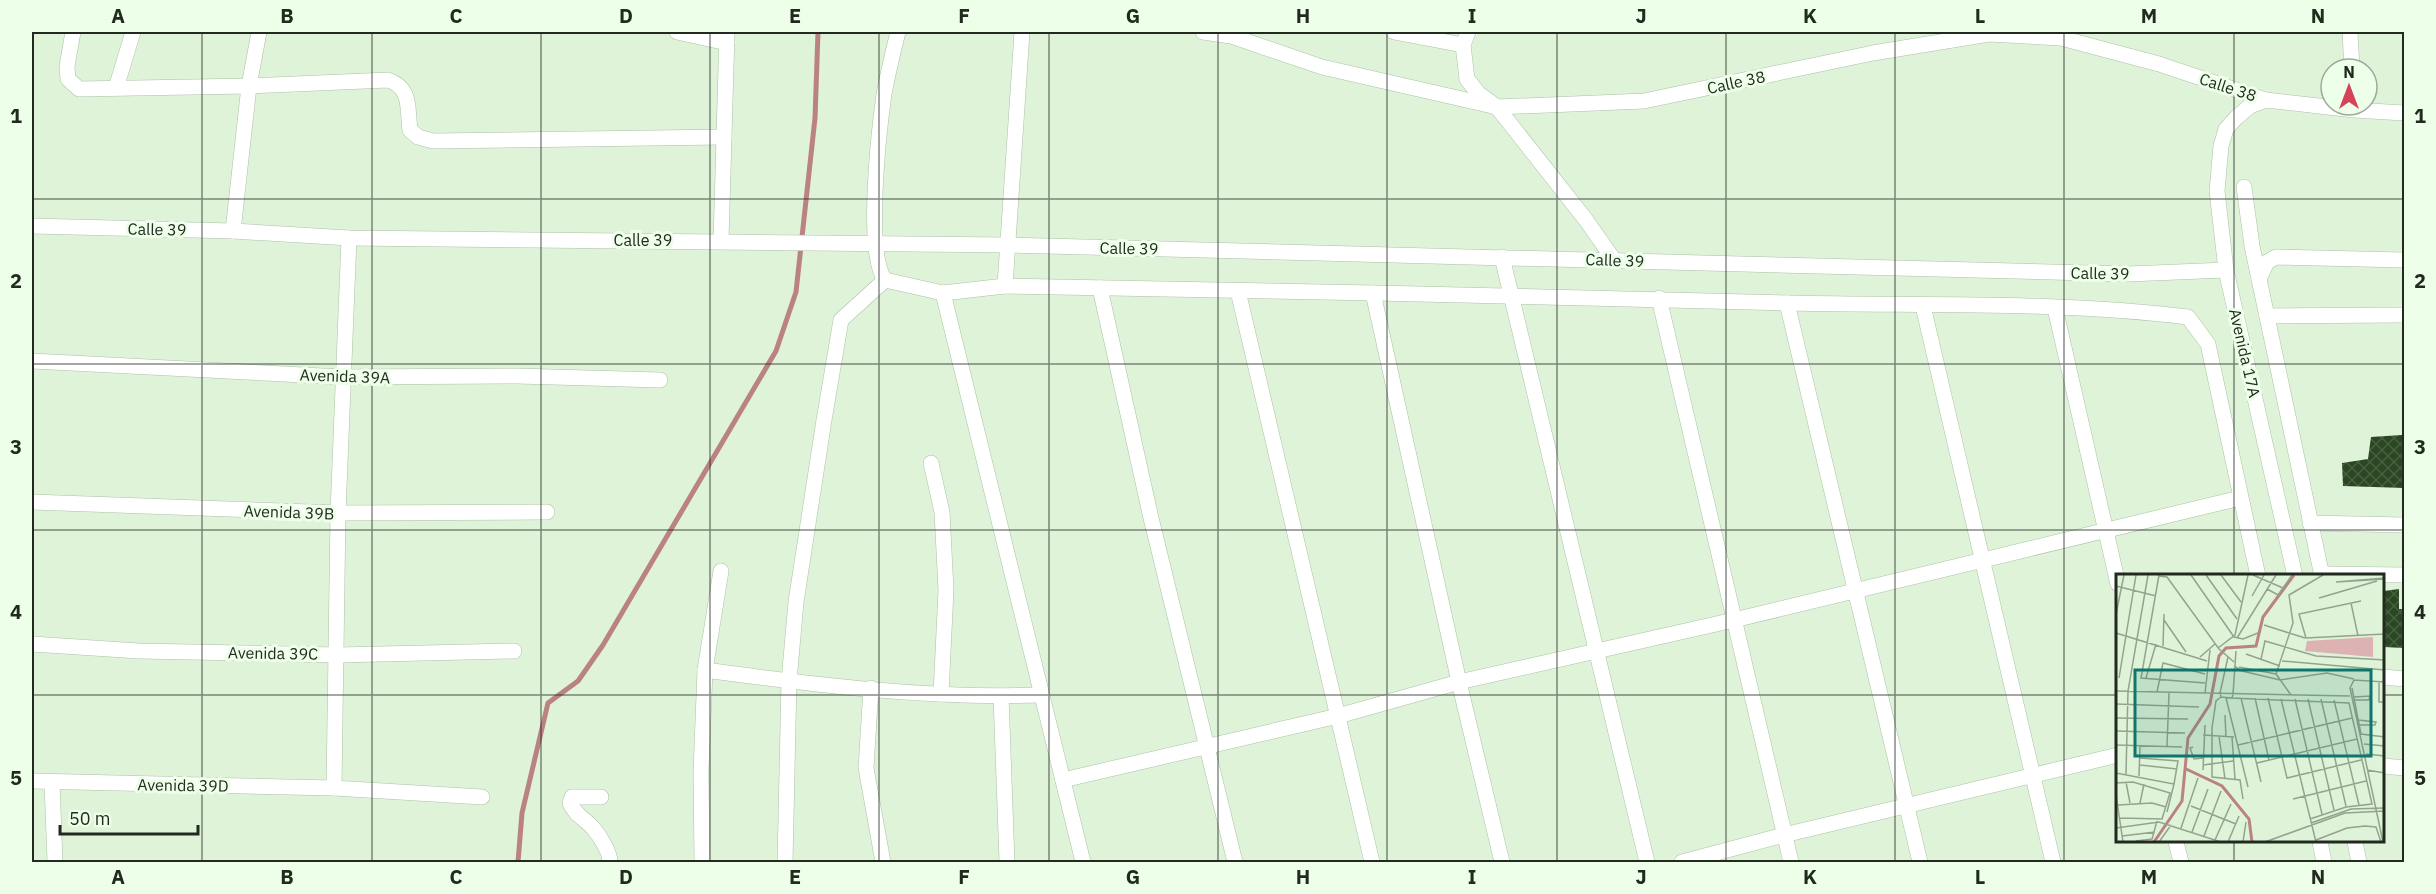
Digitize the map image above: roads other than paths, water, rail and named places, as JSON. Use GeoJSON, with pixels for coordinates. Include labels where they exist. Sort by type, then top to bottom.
{"type":"FeatureCollection","features":[{"type":"Feature","properties":{"kind":"street"},"geometry":{"type":"LineString","coordinates":[[73,32],[67,66],[68,79],[79,89],[249,86],[388,80],[399,84],[405,91],[410,130],[418,137],[433,141],[724,137]]}},
{"type":"Feature","properties":{"kind":"street"},"geometry":{"type":"LineString","coordinates":[[116,88],[133,32]]}},
{"type":"Feature","properties":{"kind":"street"},"geometry":{"type":"LineString","coordinates":[[233,231],[249,86],[259,32]]}},
{"type":"Feature","properties":{"kind":"street"},"geometry":{"type":"LineString","coordinates":[[677,32],[727,37],[721,241]]}},
{"type":"Feature","properties":{"kind":"street"},"geometry":{"type":"LineString","coordinates":[[898,32],[884,95],[876,179],[876,243],[880,273],[885,280],[943,293],[1005,286],[1659,298],[2055,308],[2148,312],[2188,317],[2208,344],[2258,574]]}},
{"type":"Feature","properties":{"kind":"street"},"geometry":{"type":"LineString","coordinates":[[1005,286],[1022,32]]}},
{"type":"Feature","properties":{"kind":"street","name":"Calle 38"},"geometry":{"type":"LineString","coordinates":[[1203,32],[1231,36],[1322,67],[1497,107],[1644,101],[1873,53],[1989,34],[2061,38],[2159,64],[2266,100],[2319,105]]}},
{"type":"Feature","properties":{"kind":"street"},"geometry":{"type":"LineString","coordinates":[[1394,32],[1466,38],[1467,79],[1478,93],[1497,107],[1586,220],[1614,260]]}},
{"type":"Feature","properties":{"kind":"street"},"geometry":{"type":"LineString","coordinates":[[2350,32],[2351,57]]}},
{"type":"Feature","properties":{"kind":"street","name":"Calle 38"},"geometry":{"type":"LineString","coordinates":[[2226,129],[2250,106],[2266,100]]}},
{"type":"Feature","properties":{"kind":"street","name":"Calle 38"},"geometry":{"type":"LineString","coordinates":[[2379,110],[2404,113]]}},
{"type":"Feature","properties":{"kind":"street","name":"Avenida 17A"},"geometry":{"type":"LineString","coordinates":[[2226,129],[2221,146],[2217,191],[2226,270],[2295,574]]}},
{"type":"Feature","properties":{"kind":"street"},"geometry":{"type":"LineString","coordinates":[[2244,187],[2252,246],[2322,574]]}},
{"type":"Feature","properties":{"kind":"street","name":"Calle 39"},"geometry":{"type":"LineString","coordinates":[[32,226],[233,231],[349,238],[721,241],[836,245],[876,243],[1009,245],[2128,274],[2226,270]]}},
{"type":"Feature","properties":{"kind":"street"},"geometry":{"type":"LineString","coordinates":[[334,788],[338,655],[338,513],[349,238]]}},
{"type":"Feature","properties":{"kind":"street"},"geometry":{"type":"LineString","coordinates":[[1502,257],[1647,862]]}},
{"type":"Feature","properties":{"kind":"street"},"geometry":{"type":"LineString","coordinates":[[2259,279],[2267,262],[2276,257],[2404,260]]}},
{"type":"Feature","properties":{"kind":"street"},"geometry":{"type":"LineString","coordinates":[[785,862],[789,681],[796,602],[841,320],[885,280]]}},
{"type":"Feature","properties":{"kind":"street"},"geometry":{"type":"LineString","coordinates":[[1100,288],[1151,518],[1235,862]]}},
{"type":"Feature","properties":{"kind":"street"},"geometry":{"type":"LineString","coordinates":[[1238,291],[1372,862]]}},
{"type":"Feature","properties":{"kind":"street"},"geometry":{"type":"LineString","coordinates":[[943,293],[1083,862]]}},
{"type":"Feature","properties":{"kind":"street"},"geometry":{"type":"LineString","coordinates":[[1373,293],[1459,682],[1502,862]]}},
{"type":"Feature","properties":{"kind":"street"},"geometry":{"type":"LineString","coordinates":[[1659,298],[1791,862]]}},
{"type":"Feature","properties":{"kind":"street"},"geometry":{"type":"LineString","coordinates":[[1787,303],[1920,862]]}},
{"type":"Feature","properties":{"kind":"street"},"geometry":{"type":"LineString","coordinates":[[1923,306],[2053,862]]}},
{"type":"Feature","properties":{"kind":"street"},"geometry":{"type":"LineString","coordinates":[[2055,308],[2116,575]]}},
{"type":"Feature","properties":{"kind":"street"},"geometry":{"type":"LineString","coordinates":[[2267,316],[2404,315]]}},
{"type":"Feature","properties":{"kind":"street","name":"Avenida 39A"},"geometry":{"type":"LineString","coordinates":[[32,361],[342,377],[516,376],[660,380]]}},
{"type":"Feature","properties":{"kind":"street"},"geometry":{"type":"LineString","coordinates":[[931,463],[942,512],[945,579],[941,694]]}},
{"type":"Feature","properties":{"kind":"street"},"geometry":{"type":"LineString","coordinates":[[1063,780],[1338,716],[1459,682],[1734,620],[2240,498]]}},
{"type":"Feature","properties":{"kind":"street","name":"Avenida 39B"},"geometry":{"type":"LineString","coordinates":[[32,502],[338,513],[547,512]]}},
{"type":"Feature","properties":{"kind":"street"},"geometry":{"type":"LineString","coordinates":[[2310,523],[2404,525]]}},
{"type":"Feature","properties":{"kind":"street"},"geometry":{"type":"LineString","coordinates":[[702,862],[701,771],[705,670],[721,570]]}},
{"type":"Feature","properties":{"kind":"street"},"geometry":{"type":"LineString","coordinates":[[2385,575],[2404,575]]}},
{"type":"Feature","properties":{"kind":"street","name":"Avenida 39C"},"geometry":{"type":"LineString","coordinates":[[32,644],[139,651],[338,655],[514,651]]}},
{"type":"Feature","properties":{"kind":"street"},"geometry":{"type":"LineString","coordinates":[[705,670],[907,693],[1041,695]]}},
{"type":"Feature","properties":{"kind":"street"},"geometry":{"type":"LineString","coordinates":[[2385,677],[2404,679]]}},
{"type":"Feature","properties":{"kind":"street"},"geometry":{"type":"LineString","coordinates":[[871,688],[866,768],[883,862]]}},
{"type":"Feature","properties":{"kind":"street"},"geometry":{"type":"LineString","coordinates":[[1001,696],[1007,862]]}},
{"type":"Feature","properties":{"kind":"street"},"geometry":{"type":"LineString","coordinates":[[1682,862],[2116,755]]}},
{"type":"Feature","properties":{"kind":"street"},"geometry":{"type":"LineString","coordinates":[[2385,766],[2404,768]]}},
{"type":"Feature","properties":{"kind":"street","name":"Avenida 39D"},"geometry":{"type":"LineString","coordinates":[[32,781],[334,788],[482,797]]}},
{"type":"Feature","properties":{"kind":"street"},"geometry":{"type":"LineString","coordinates":[[52,782],[55,862]]}},
{"type":"Feature","properties":{"kind":"street"},"geometry":{"type":"LineString","coordinates":[[602,797],[577,796],[572,797],[570,803],[575,813],[593,828],[610,857],[610,862]]}},
{"type":"Feature","properties":{"kind":"street"},"geometry":{"type":"LineString","coordinates":[[2176,843],[2181,862]]}},
{"type":"Feature","properties":{"kind":"street"},"geometry":{"type":"LineString","coordinates":[[2320,843],[2324,862]]}},
{"type":"Feature","properties":{"kind":"street"},"geometry":{"type":"LineString","coordinates":[[2355,843],[2359,862]]}},
{"type":"Feature","properties":{"kind":"waterway"},"geometry":{"type":"LineString","coordinates":[[518,862],[522,813],[548,703],[578,681],[603,645],[776,351],[796,292],[815,118],[818,32]]}}]}
